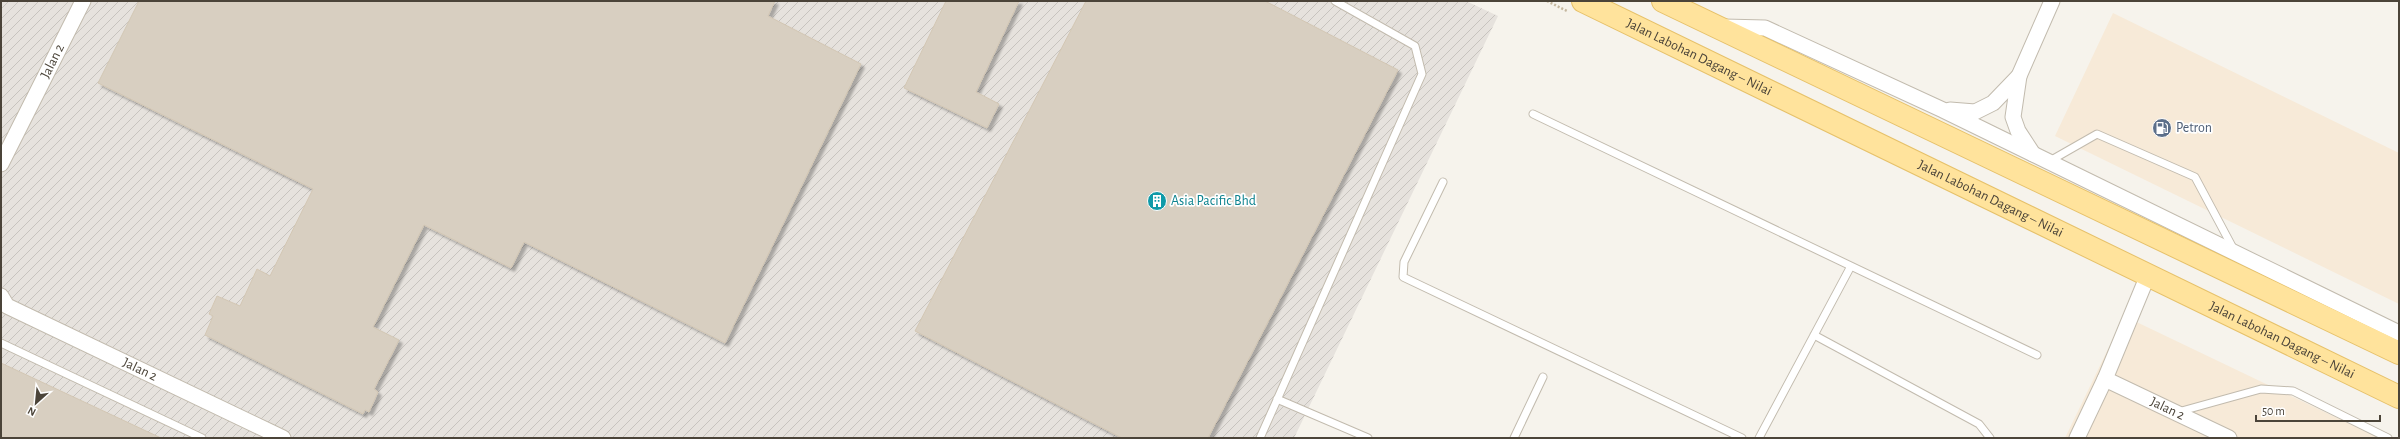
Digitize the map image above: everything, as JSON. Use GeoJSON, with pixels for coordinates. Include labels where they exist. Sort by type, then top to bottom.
{"type":"FeatureCollection","features":[{"type":"Feature","properties":{"kind":"main road","name":"Jalan Labohan Dagang ‒ Nilai"},"geometry":{"type":"LineString","coordinates":[[1583,1],[2399,397]]}},
{"type":"Feature","properties":{"kind":"main road"},"geometry":{"type":"LineString","coordinates":[[1663,1],[2399,353]]}},
{"type":"Feature","properties":{"kind":"street","name":"Jalan 2"},"geometry":{"type":"LineString","coordinates":[[1,164],[83,1]]}},
{"type":"Feature","properties":{"kind":"street"},"geometry":{"type":"LineString","coordinates":[[2033,154],[2018,131],[2013,117],[2019,76],[2052,1]]}},
{"type":"Feature","properties":{"kind":"street"},"geometry":{"type":"LineString","coordinates":[[1715,27],[1765,28],[1944,110],[2399,333]]}},
{"type":"Feature","properties":{"kind":"street"},"geometry":{"type":"LineString","coordinates":[[1944,110],[1975,112],[1993,103],[2019,76]]}},
{"type":"Feature","properties":{"kind":"street"},"geometry":{"type":"LineString","coordinates":[[2077,438],[2148,275]]}},
{"type":"Feature","properties":{"kind":"street","name":"Jalan 2"},"geometry":{"type":"LineString","coordinates":[[1,296],[7,306],[283,438]]}},
{"type":"Feature","properties":{"kind":"street","name":"Jalan 2"},"geometry":{"type":"LineString","coordinates":[[2104,379],[2229,438]]}},
{"type":"Feature","properties":{"kind":"lane"},"geometry":{"type":"LineString","coordinates":[[1260,438],[1422,74],[1415,46],[1335,1]]}},
{"type":"Feature","properties":{"kind":"lane"},"geometry":{"type":"LineString","coordinates":[[1533,114],[2037,355]]}},
{"type":"Feature","properties":{"kind":"lane"},"geometry":{"type":"LineString","coordinates":[[2048,162],[2097,134],[2195,177],[2236,254]]}},
{"type":"Feature","properties":{"kind":"lane"},"geometry":{"type":"LineString","coordinates":[[1442,182],[1404,262],[1403,277],[1742,438]]}},
{"type":"Feature","properties":{"kind":"lane"},"geometry":{"type":"LineString","coordinates":[[1759,438],[1850,266]]}},
{"type":"Feature","properties":{"kind":"lane"},"geometry":{"type":"LineString","coordinates":[[1814,335],[1979,424],[1990,438]]}},
{"type":"Feature","properties":{"kind":"lane"},"geometry":{"type":"LineString","coordinates":[[1,343],[202,438]]}},
{"type":"Feature","properties":{"kind":"lane"},"geometry":{"type":"LineString","coordinates":[[1516,437],[1543,377]]}},
{"type":"Feature","properties":{"kind":"lane"},"geometry":{"type":"LineString","coordinates":[[2174,413],[2261,390],[2293,391],[2388,438]]}},
{"type":"Feature","properties":{"kind":"lane"},"geometry":{"type":"LineString","coordinates":[[1277,399],[1368,438]]}},
{"type":"Feature","properties":{"kind":"shaded area"},"geometry":{"type":"Polygon","coordinates":[[[1,1],[1466,1],[1498,16],[1294,438],[1,438],[1,1]]]}},
{"type":"Feature","properties":{"kind":"shaded area"},"geometry":{"type":"Polygon","coordinates":[[[2113,13],[2399,153],[2399,304],[2055,136],[2113,13]]]}},
{"type":"Feature","properties":{"kind":"shaded area"},"geometry":{"type":"Polygon","coordinates":[[[2124,316],[2379,438],[2065,438],[2124,316]]]}},
{"type":"Feature","properties":{"kind":"building"},"geometry":{"type":"Polygon","coordinates":[[[139,1],[775,1],[768,16],[861,64],[725,343],[524,242],[511,268],[424,225],[373,327],[399,340],[374,389],[378,392],[369,412],[365,410],[363,414],[205,335],[213,316],[209,314],[217,296],[240,306],[257,269],[270,276],[313,189],[98,83],[139,1]]]}},
{"type":"Feature","properties":{"kind":"building"},"geometry":{"type":"Polygon","coordinates":[[[946,1],[1019,1],[976,92],[999,104],[987,128],[904,88],[946,1]]]}},
{"type":"Feature","properties":{"kind":"building","name":"Asia Pacific Bhd"},"geometry":{"type":"Polygon","coordinates":[[[1086,1],[1265,1],[1398,70],[1208,438],[1122,438],[915,331],[1086,1]]]}},
{"type":"Feature","properties":{"kind":"building"},"geometry":{"type":"Polygon","coordinates":[[[1,363],[161,438],[1,438],[1,363]]]}},
{"type":"Feature","properties":{"kind":"place","name":"Petron"},"geometry":{"type":"Point","coordinates":[2162,128]}},
{"type":"Feature","properties":{"kind":"place","name":"Asia Pacific Bhd"},"geometry":{"type":"Point","coordinates":[1157,201]}}]}
